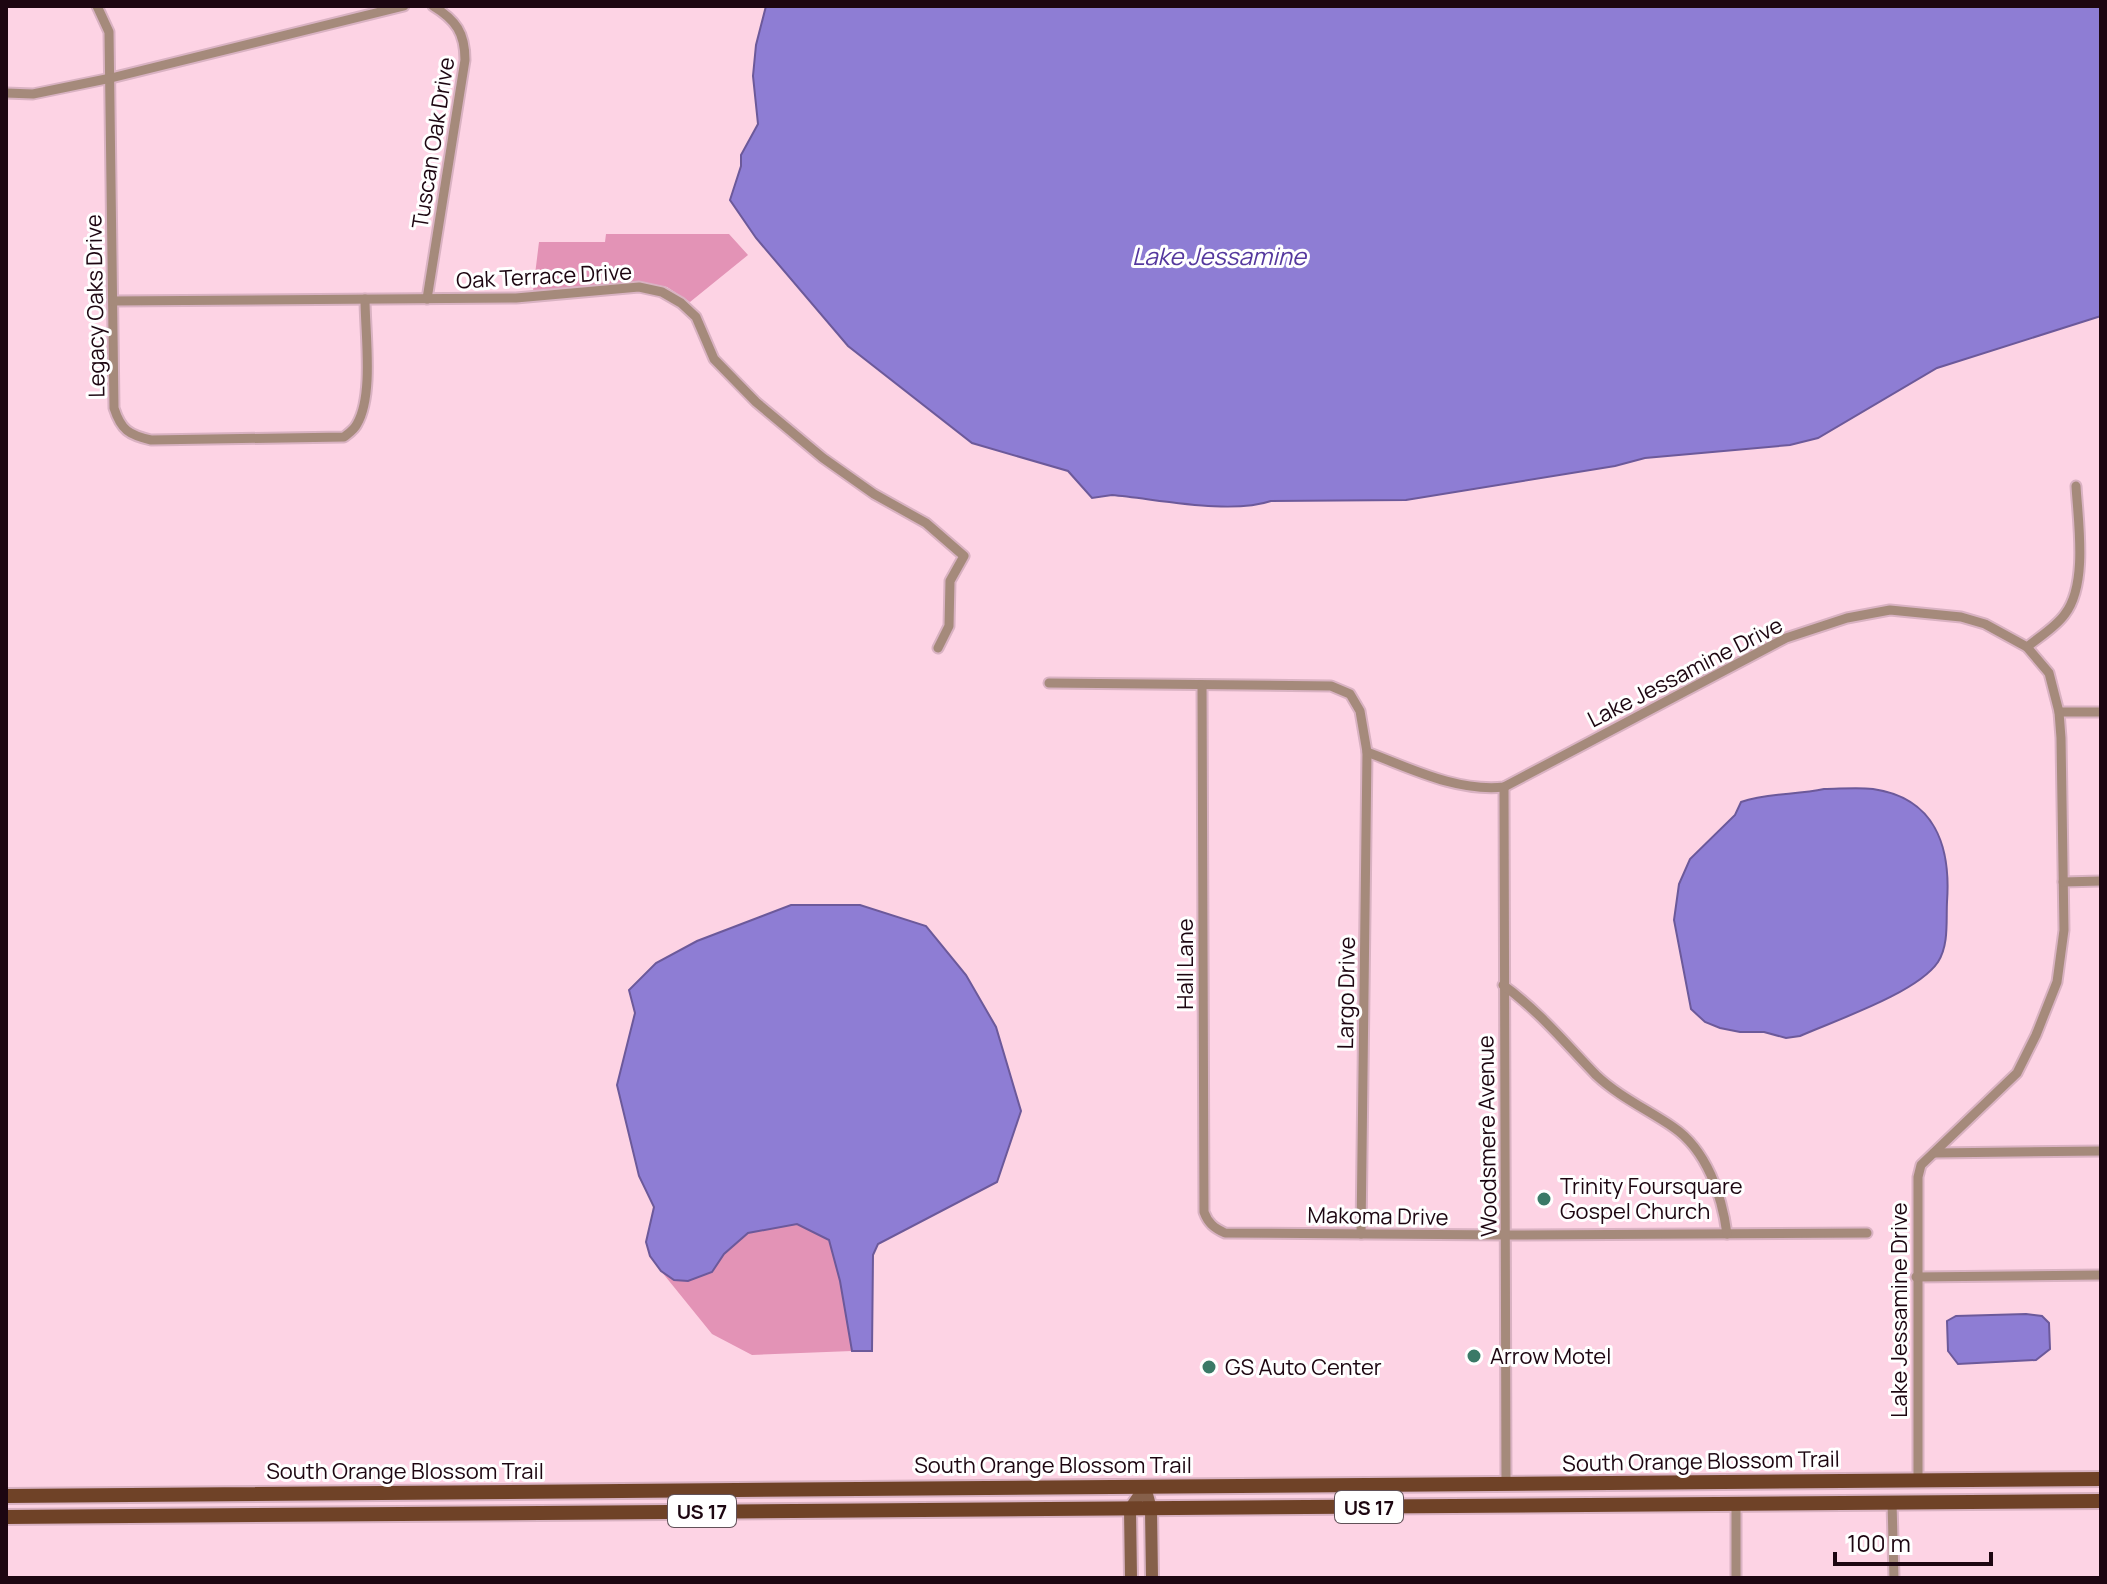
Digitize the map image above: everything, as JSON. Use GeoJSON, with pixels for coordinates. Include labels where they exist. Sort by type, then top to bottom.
{"type":"FeatureCollection","features":[{"type":"Feature","properties":{"kind":"main road","name":"South Orange Blossom Trail"},"geometry":{"type":"LineString","coordinates":[[6,1496],[2101,1479]]}},
{"type":"Feature","properties":{"kind":"main road"},"geometry":{"type":"LineString","coordinates":[[1687,1504],[1710,1493],[1715,1482]]}},
{"type":"Feature","properties":{"kind":"main road"},"geometry":{"type":"LineString","coordinates":[[1736,1503],[1742,1495],[1769,1482]]}},
{"type":"Feature","properties":{"kind":"main road"},"geometry":{"type":"LineString","coordinates":[[1145,1487],[1151,1509],[1152,1578]]}},
{"type":"Feature","properties":{"kind":"main road"},"geometry":{"type":"LineString","coordinates":[[1131,1578],[1130,1509],[1145,1487]]}},
{"type":"Feature","properties":{"kind":"main road"},"geometry":{"type":"LineString","coordinates":[[622,1512],[628,1502],[638,1495],[661,1491]]}},
{"type":"Feature","properties":{"kind":"main road"},"geometry":{"type":"LineString","coordinates":[[405,1514],[436,1502],[444,1492]]}},
{"type":"Feature","properties":{"kind":"main road"},"geometry":{"type":"LineString","coordinates":[[8,1517],[15,1508],[27,1502],[54,1496]]}},
{"type":"Feature","properties":{"kind":"main road","name":"South Orange Blossom Trail"},"geometry":{"type":"LineString","coordinates":[[8,1517],[2101,1501]]}},
{"type":"Feature","properties":{"kind":"street","name":"Legacy Oaks Drive"},"geometry":{"type":"LineString","coordinates":[[97,6],[109,32],[114,408],[120,426],[131,435],[151,440],[344,437],[356,427],[363,411],[366,389],[365,299]]}},
{"type":"Feature","properties":{"kind":"street"},"geometry":{"type":"LineString","coordinates":[[6,93],[33,94],[111,78],[404,6]]}},
{"type":"Feature","properties":{"kind":"street","name":"Tuscan Oak Drive"},"geometry":{"type":"LineString","coordinates":[[427,299],[465,60],[461,30],[449,16],[433,6]]}},
{"type":"Feature","properties":{"kind":"street","name":"Oak Terrace Drive"},"geometry":{"type":"LineString","coordinates":[[113,301],[516,298],[639,287],[662,292],[696,317],[714,359],[756,402],[823,458],[874,494],[926,523],[964,556],[950,581],[949,626],[938,648]]}},
{"type":"Feature","properties":{"kind":"street"},"geometry":{"type":"LineString","coordinates":[[2027,647],[2066,614],[2076,589],[2080,559],[2076,486]]}},
{"type":"Feature","properties":{"kind":"street","name":"Lake Jessamine Drive"},"geometry":{"type":"LineString","coordinates":[[1367,752],[1465,787],[1504,787],[1786,638],[1847,618],[1890,610],[1961,617],[1991,626],[2027,647],[2049,673],[2059,712],[2064,930],[2057,982],[2017,1073],[1921,1165],[1918,1177],[1916,1277],[1918,1480]]}},
{"type":"Feature","properties":{"kind":"street"},"geometry":{"type":"LineString","coordinates":[[1049,683],[1331,686],[1350,694],[1360,711],[1367,752]]}},
{"type":"Feature","properties":{"kind":"street","name":"Hall Lane"},"geometry":{"type":"LineString","coordinates":[[1202,685],[1204,1212],[1207,1221],[1225,1233]]}},
{"type":"Feature","properties":{"kind":"street"},"geometry":{"type":"LineString","coordinates":[[2059,712],[2101,712]]}},
{"type":"Feature","properties":{"kind":"street","name":"Largo Drive"},"geometry":{"type":"LineString","coordinates":[[1361,1234],[1367,752]]}},
{"type":"Feature","properties":{"kind":"street","name":"Woodsmere Avenue"},"geometry":{"type":"LineString","coordinates":[[1504,787],[1506,1485]]}},
{"type":"Feature","properties":{"kind":"street"},"geometry":{"type":"LineString","coordinates":[[2063,882],[2101,881]]}},
{"type":"Feature","properties":{"kind":"street"},"geometry":{"type":"LineString","coordinates":[[1503,985],[1526,1001],[1599,1077],[1677,1129],[1692,1146],[1714,1182],[1724,1209],[1727,1234]]}},
{"type":"Feature","properties":{"kind":"street"},"geometry":{"type":"LineString","coordinates":[[1934,1153],[2101,1151]]}},
{"type":"Feature","properties":{"kind":"street","name":"Makoma Drive"},"geometry":{"type":"LineString","coordinates":[[1225,1233],[1867,1233]]}},
{"type":"Feature","properties":{"kind":"street"},"geometry":{"type":"LineString","coordinates":[[1916,1277],[2101,1275]]}},
{"type":"Feature","properties":{"kind":"street"},"geometry":{"type":"LineString","coordinates":[[1892,1502],[1894,1578]]}},
{"type":"Feature","properties":{"kind":"street"},"geometry":{"type":"LineString","coordinates":[[1736,1503],[1736,1578]]}},
{"type":"Feature","properties":{"kind":"shaded area"},"geometry":{"type":"Polygon","coordinates":[[[606,234],[729,234],[748,255],[690,302],[667,287],[647,283],[533,291],[539,242],[605,242],[606,234]]]}},
{"type":"Feature","properties":{"kind":"shaded area"},"geometry":{"type":"Polygon","coordinates":[[[797,1224],[829,1240],[840,1281],[852,1351],[752,1355],[712,1334],[661,1271],[674,1280],[712,1272],[724,1254],[747,1233],[797,1224]]]}},
{"type":"Feature","properties":{"kind":"water","name":"Lake Jessamine"},"geometry":{"type":"Polygon","coordinates":[[[766,6],[2101,6],[2101,316],[1937,368],[1818,438],[1790,445],[1645,458],[1615,466],[1406,500],[1271,501],[1235,507],[1112,495],[1092,498],[1068,471],[972,443],[848,346],[756,238],[730,200],[741,166],[741,155],[758,124],[753,76],[756,45],[766,6]]]}},
{"type":"Feature","properties":{"kind":"water"},"geometry":{"type":"Polygon","coordinates":[[[1867,788],[1894,794],[1925,814],[1935,828],[1942,844],[1948,881],[1942,955],[1928,973],[1895,995],[1800,1036],[1786,1038],[1764,1032],[1740,1032],[1705,1022],[1691,1009],[1674,920],[1679,884],[1690,859],[1735,815],[1741,802],[1824,789],[1867,788]]]}},
{"type":"Feature","properties":{"kind":"water"},"geometry":{"type":"Polygon","coordinates":[[[791,905],[860,905],[926,926],[966,975],[996,1027],[1021,1111],[997,1182],[878,1244],[873,1255],[872,1351],[852,1351],[840,1281],[829,1240],[797,1224],[748,1233],[724,1254],[712,1272],[688,1281],[674,1280],[661,1271],[650,1256],[646,1242],[654,1207],[639,1176],[617,1085],[635,1013],[629,990],[656,963],[697,941],[791,905]]]}},
{"type":"Feature","properties":{"kind":"water"},"geometry":{"type":"Polygon","coordinates":[[[1956,1316],[2042,1316],[2049,1323],[2050,1349],[2036,1360],[1958,1364],[1948,1351],[1947,1321],[1956,1316]]]}},
{"type":"Feature","properties":{"kind":"place","name":"Trinity Foursquare Gospel Church"},"geometry":{"type":"Point","coordinates":[1544,1199]}},
{"type":"Feature","properties":{"kind":"place","name":"Arrow Motel"},"geometry":{"type":"Point","coordinates":[1474,1356]}},
{"type":"Feature","properties":{"kind":"place","name":"GS Auto Center"},"geometry":{"type":"Point","coordinates":[1209,1367]}}]}
